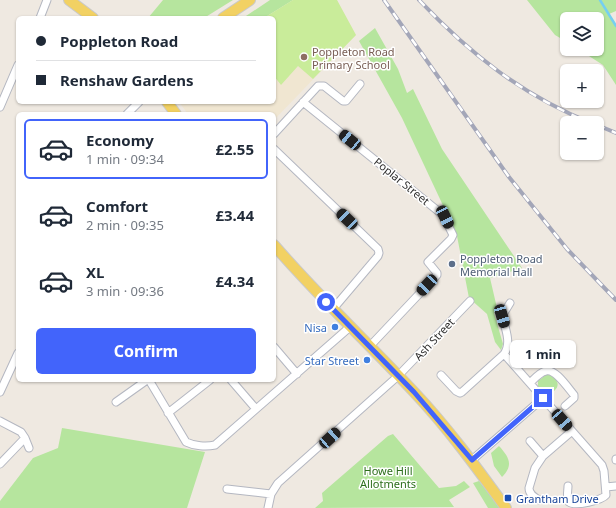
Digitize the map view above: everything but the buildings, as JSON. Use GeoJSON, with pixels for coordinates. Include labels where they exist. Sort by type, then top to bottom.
{"type":"FeatureCollection","features":[{"type":"Feature","properties":{"kind":"main road"},"geometry":{"type":"LineString","coordinates":[[69,0],[89,16]]}},
{"type":"Feature","properties":{"kind":"main road"},"geometry":{"type":"LineString","coordinates":[[226,16],[250,0]]}},
{"type":"Feature","properties":{"kind":"main road"},"geometry":{"type":"LineString","coordinates":[[276,247],[433,414],[472,460],[506,508]]}},
{"type":"Feature","properties":{"kind":"street"},"geometry":{"type":"LineString","coordinates":[[41,16],[47,0]]}},
{"type":"Feature","properties":{"kind":"street"},"geometry":{"type":"LineString","coordinates":[[0,106],[16,70]]}},
{"type":"Feature","properties":{"kind":"street"},"geometry":{"type":"LineString","coordinates":[[276,132],[318,86],[324,86],[343,101],[346,101],[360,84]]}},
{"type":"Feature","properties":{"kind":"street","name":"Poplar Street"},"geometry":{"type":"LineString","coordinates":[[303,102],[445,217],[452,235],[451,239],[428,262],[437,275],[370,346]]}},
{"type":"Feature","properties":{"kind":"street"},"geometry":{"type":"LineString","coordinates":[[129,112],[137,104]]}},
{"type":"Feature","properties":{"kind":"street"},"geometry":{"type":"LineString","coordinates":[[276,151],[378,250],[378,256],[333,309]]}},
{"type":"Feature","properties":{"kind":"street","name":"Ash Street"},"geometry":{"type":"LineString","coordinates":[[271,494],[278,483],[398,376],[470,301]]}},
{"type":"Feature","properties":{"kind":"street"},"geometry":{"type":"LineString","coordinates":[[441,375],[456,392],[460,393],[507,351],[508,336],[502,316],[510,303]]}},
{"type":"Feature","properties":{"kind":"street"},"geometry":{"type":"LineString","coordinates":[[149,382],[186,442],[190,444],[209,446],[218,443],[351,326]]}},
{"type":"Feature","properties":{"kind":"street"},"geometry":{"type":"LineString","coordinates":[[276,349],[297,374]]}},
{"type":"Feature","properties":{"kind":"street"},"geometry":{"type":"LineString","coordinates":[[504,354],[602,465],[606,487],[606,496],[603,498],[585,503],[573,504],[569,502],[568,499],[568,486]]}},
{"type":"Feature","properties":{"kind":"street"},"geometry":{"type":"LineString","coordinates":[[0,392],[16,357]]}},
{"type":"Feature","properties":{"kind":"street"},"geometry":{"type":"LineString","coordinates":[[530,383],[544,371],[547,370],[554,372],[574,395],[574,398],[565,406]]}},
{"type":"Feature","properties":{"kind":"street"},"geometry":{"type":"LineString","coordinates":[[116,402],[145,382]]}},
{"type":"Feature","properties":{"kind":"street"},"geometry":{"type":"LineString","coordinates":[[168,413],[207,382]]}},
{"type":"Feature","properties":{"kind":"street"},"geometry":{"type":"LineString","coordinates":[[233,382],[256,409]]}},
{"type":"Feature","properties":{"kind":"street"},"geometry":{"type":"LineString","coordinates":[[472,460],[543,398]]}},
{"type":"Feature","properties":{"kind":"street"},"geometry":{"type":"LineString","coordinates":[[0,421],[21,432],[29,448]]}},
{"type":"Feature","properties":{"kind":"street"},"geometry":{"type":"LineString","coordinates":[[539,500],[530,494],[529,488],[535,468],[543,456],[572,431]]}},
{"type":"Feature","properties":{"kind":"street"},"geometry":{"type":"LineString","coordinates":[[0,464],[25,438]]}},
{"type":"Feature","properties":{"kind":"street"},"geometry":{"type":"LineString","coordinates":[[530,441],[543,456]]}},
{"type":"Feature","properties":{"kind":"street"},"geometry":{"type":"LineString","coordinates":[[606,487],[616,486]]}},
{"type":"Feature","properties":{"kind":"street"},"geometry":{"type":"LineString","coordinates":[[227,489],[271,494],[268,508]]}},
{"type":"Feature","properties":{"kind":"shaded area","name":"Poppleton Road Primary School"},"geometry":{"type":"Polygon","coordinates":[[[293,0],[337,0],[356,35],[276,118],[276,112],[186,112],[180,104],[276,104],[276,16],[267,16],[293,0]]]}},
{"type":"Feature","properties":{"kind":"green space"},"geometry":{"type":"Polygon","coordinates":[[[163,0],[233,0],[207,16],[150,16],[163,0]]]}},
{"type":"Feature","properties":{"kind":"green space"},"geometry":{"type":"Polygon","coordinates":[[[270,0],[293,0],[267,16],[246,16],[270,0]]]}},
{"type":"Feature","properties":{"kind":"green space","name":"Poppleton Road Primary School"},"geometry":{"type":"Polygon","coordinates":[[[293,0],[337,0],[356,35],[313,79],[298,66],[281,85],[276,79],[276,16],[267,16],[293,0]]]}},
{"type":"Feature","properties":{"kind":"green space"},"geometry":{"type":"Polygon","coordinates":[[[527,0],[616,0],[616,11],[609,14],[616,26],[616,85],[604,67],[604,64],[601,64],[589,56],[604,56],[604,12],[560,12],[560,38],[555,35],[527,0]]]}},
{"type":"Feature","properties":{"kind":"green space"},"geometry":{"type":"Polygon","coordinates":[[[375,28],[398,69],[407,93],[413,89],[442,149],[522,268],[490,278],[497,308],[494,313],[503,344],[501,350],[495,342],[487,314],[469,298],[457,236],[447,214],[402,118],[359,41],[375,28]]]}},
{"type":"Feature","properties":{"kind":"green space"},"geometry":{"type":"Polygon","coordinates":[[[547,374],[551,374],[558,384],[554,392],[547,397],[538,386],[538,381],[547,374]]]}},
{"type":"Feature","properties":{"kind":"green space"},"geometry":{"type":"Polygon","coordinates":[[[62,428],[205,452],[187,508],[0,508],[0,501],[33,458],[58,448],[62,428]]]}},
{"type":"Feature","properties":{"kind":"green space","name":"Howe Hill Allotments"},"geometry":{"type":"Polygon","coordinates":[[[393,434],[439,488],[456,486],[464,481],[470,487],[449,500],[454,507],[315,508],[323,501],[322,493],[388,436],[393,434]]]}},
{"type":"Feature","properties":{"kind":"green space"},"geometry":{"type":"Polygon","coordinates":[[[499,446],[508,457],[509,461],[508,469],[502,477],[494,466],[491,453],[499,446]]]}},
{"type":"Feature","properties":{"kind":"green space"},"geometry":{"type":"Polygon","coordinates":[[[479,481],[500,508],[488,508],[473,483],[479,481]]]}},
{"type":"Feature","properties":{"kind":"waterway"},"geometry":{"type":"LineString","coordinates":[[600,0],[616,26]]}},
{"type":"Feature","properties":{"kind":"railway"},"geometry":{"type":"LineString","coordinates":[[384,0],[509,177],[567,249],[616,300]]}},
{"type":"Feature","properties":{"kind":"railway"},"geometry":{"type":"LineString","coordinates":[[419,0],[458,38],[498,71],[542,100],[575,116]]}},
{"type":"Feature","properties":{"kind":"railway"},"geometry":{"type":"LineString","coordinates":[[604,128],[616,133]]}},
{"type":"Feature","properties":{"kind":"place","name":"Poppleton Road Primary School"},"geometry":{"type":"Point","coordinates":[304,57]}},
{"type":"Feature","properties":{"kind":"place","name":"Poppleton Road Memorial Hall"},"geometry":{"type":"Point","coordinates":[452,264]}},
{"type":"Feature","properties":{"kind":"place","name":"Nisa"},"geometry":{"type":"Point","coordinates":[335,327]}},
{"type":"Feature","properties":{"kind":"place","name":"Star Street"},"geometry":{"type":"Point","coordinates":[367,360]}},
{"type":"Feature","properties":{"kind":"place","name":"Grantham Drive"},"geometry":{"type":"Point","coordinates":[508,498]}},
{"type":"Feature","properties":{"kind":"route"},"geometry":{"type":"LineString","coordinates":[[326,302],[414,392],[472,460],[543,398]]}}]}
